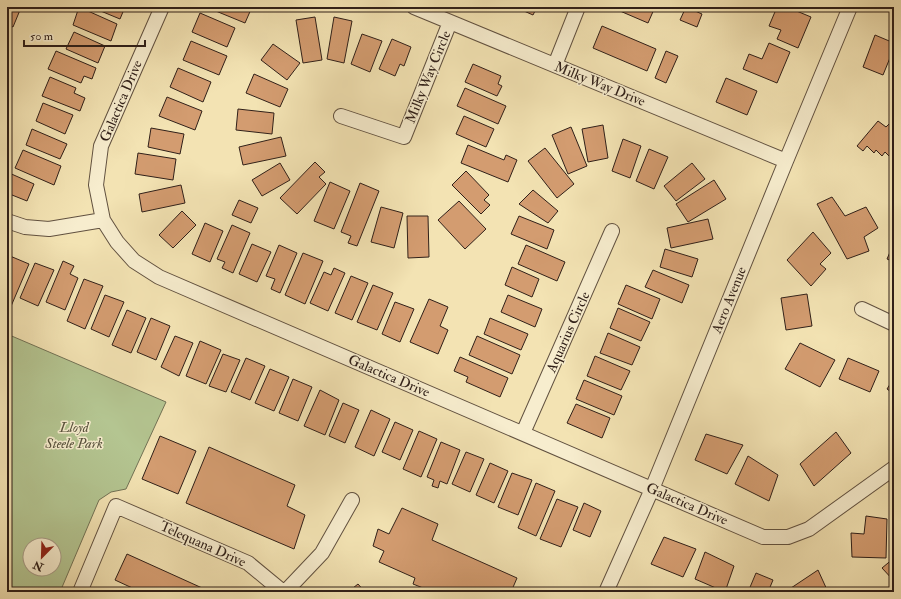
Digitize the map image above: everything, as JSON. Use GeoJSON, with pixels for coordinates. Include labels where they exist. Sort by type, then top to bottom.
{"type":"FeatureCollection","features":[{"type":"Feature","properties":{"kind":"street","name":"Galactica Drive"},"geometry":{"type":"LineString","coordinates":[[162,7],[101,146],[96,185],[103,220],[117,242],[134,261],[159,277],[763,537],[788,537],[809,529],[894,468]]}},
{"type":"Feature","properties":{"kind":"street","name":"Milky Way Drive"},"geometry":{"type":"LineString","coordinates":[[414,7],[786,161]]}},
{"type":"Feature","properties":{"kind":"street"},"geometry":{"type":"LineString","coordinates":[[554,65],[578,7]]}},
{"type":"Feature","properties":{"kind":"street","name":"Aero Avenue"},"geometry":{"type":"LineString","coordinates":[[606,592],[652,489],[850,7]]}},
{"type":"Feature","properties":{"kind":"street","name":"Milky Way Circle"},"geometry":{"type":"LineString","coordinates":[[341,116],[404,137],[450,22]]}},
{"type":"Feature","properties":{"kind":"street"},"geometry":{"type":"LineString","coordinates":[[7,221],[25,227],[49,229],[103,220]]}},
{"type":"Feature","properties":{"kind":"street","name":"Aquarius Circle"},"geometry":{"type":"LineString","coordinates":[[524,433],[612,231]]}},
{"type":"Feature","properties":{"kind":"street"},"geometry":{"type":"LineString","coordinates":[[862,309],[894,324]]}},
{"type":"Feature","properties":{"kind":"street"},"geometry":{"type":"LineString","coordinates":[[284,592],[322,553],[352,500]]}},
{"type":"Feature","properties":{"kind":"street","name":"Telequana Drive"},"geometry":{"type":"LineString","coordinates":[[80,592],[116,506],[248,563],[284,592]]}},
{"type":"Feature","properties":{"kind":"green space","name":"Lloyd Steele Park"},"geometry":{"type":"Polygon","coordinates":[[[7,334],[166,402],[126,489],[111,492],[99,500],[60,592],[7,592],[7,334]]]}},
{"type":"Feature","properties":{"kind":"building"},"geometry":{"type":"Polygon","coordinates":[[[7,7],[13,7],[20,10],[13,27],[7,24],[7,7]]]}},
{"type":"Feature","properties":{"kind":"building"},"geometry":{"type":"Polygon","coordinates":[[[79,7],[117,24],[111,41],[73,25],[79,7]]]}},
{"type":"Feature","properties":{"kind":"building"},"geometry":{"type":"Polygon","coordinates":[[[91,7],[125,7],[120,19],[91,7]]]}},
{"type":"Feature","properties":{"kind":"building"},"geometry":{"type":"Polygon","coordinates":[[[206,7],[252,7],[245,23],[206,7]]]}},
{"type":"Feature","properties":{"kind":"building"},"geometry":{"type":"Polygon","coordinates":[[[515,7],[537,7],[533,15],[515,7]]]}},
{"type":"Feature","properties":{"kind":"building"},"geometry":{"type":"Polygon","coordinates":[[[622,7],[655,7],[648,23],[620,11],[622,7]]]}},
{"type":"Feature","properties":{"kind":"building"},"geometry":{"type":"Polygon","coordinates":[[[686,7],[702,14],[697,27],[680,20],[686,7]]]}},
{"type":"Feature","properties":{"kind":"building"},"geometry":{"type":"Polygon","coordinates":[[[777,7],[787,7],[811,17],[798,48],[777,39],[781,30],[769,26],[777,7]]]}},
{"type":"Feature","properties":{"kind":"building"},"geometry":{"type":"Polygon","coordinates":[[[200,13],[235,28],[227,47],[192,32],[200,13]]]}},
{"type":"Feature","properties":{"kind":"building"},"geometry":{"type":"Polygon","coordinates":[[[315,17],[322,60],[303,63],[296,20],[315,17]]]}},
{"type":"Feature","properties":{"kind":"building"},"geometry":{"type":"Polygon","coordinates":[[[334,17],[352,21],[344,63],[327,59],[334,17]]]}},
{"type":"Feature","properties":{"kind":"building"},"geometry":{"type":"Polygon","coordinates":[[[602,26],[656,49],[647,71],[593,48],[602,26]]]}},
{"type":"Feature","properties":{"kind":"building"},"geometry":{"type":"Polygon","coordinates":[[[74,32],[105,46],[98,63],[66,49],[74,32]]]}},
{"type":"Feature","properties":{"kind":"building"},"geometry":{"type":"Polygon","coordinates":[[[362,34],[382,41],[370,72],[351,64],[362,34]]]}},
{"type":"Feature","properties":{"kind":"building"},"geometry":{"type":"Polygon","coordinates":[[[875,35],[894,43],[894,48],[883,75],[863,67],[875,35]]]}},
{"type":"Feature","properties":{"kind":"building"},"geometry":{"type":"Polygon","coordinates":[[[392,39],[411,47],[404,66],[400,64],[395,76],[379,69],[392,39]]]}},
{"type":"Feature","properties":{"kind":"building"},"geometry":{"type":"Polygon","coordinates":[[[191,41],[227,56],[219,75],[183,60],[191,41]]]}},
{"type":"Feature","properties":{"kind":"building"},"geometry":{"type":"Polygon","coordinates":[[[769,43],[790,52],[777,83],[743,69],[749,54],[762,59],[769,43]]]}},
{"type":"Feature","properties":{"kind":"building"},"geometry":{"type":"Polygon","coordinates":[[[273,44],[300,63],[287,80],[261,60],[273,44]]]}},
{"type":"Feature","properties":{"kind":"building"},"geometry":{"type":"Polygon","coordinates":[[[56,51],[96,68],[92,79],[84,76],[81,83],[48,69],[56,51]]]}},
{"type":"Feature","properties":{"kind":"building"},"geometry":{"type":"Polygon","coordinates":[[[666,51],[678,56],[666,83],[655,78],[666,51]]]}},
{"type":"Feature","properties":{"kind":"building"},"geometry":{"type":"Polygon","coordinates":[[[473,64],[501,76],[498,84],[502,86],[497,96],[465,82],[473,64]]]}},
{"type":"Feature","properties":{"kind":"building"},"geometry":{"type":"Polygon","coordinates":[[[178,68],[211,82],[203,102],[170,87],[178,68]]]}},
{"type":"Feature","properties":{"kind":"building"},"geometry":{"type":"Polygon","coordinates":[[[254,74],[288,89],[280,107],[246,93],[254,74]]]}},
{"type":"Feature","properties":{"kind":"building"},"geometry":{"type":"Polygon","coordinates":[[[50,77],[76,88],[74,93],[85,98],[80,111],[42,96],[50,77]]]}},
{"type":"Feature","properties":{"kind":"building"},"geometry":{"type":"Polygon","coordinates":[[[726,78],[757,91],[747,115],[716,102],[726,78]]]}},
{"type":"Feature","properties":{"kind":"building"},"geometry":{"type":"Polygon","coordinates":[[[465,88],[506,106],[498,124],[457,106],[465,88]]]}},
{"type":"Feature","properties":{"kind":"building"},"geometry":{"type":"Polygon","coordinates":[[[167,97],[202,111],[195,130],[159,116],[167,97]]]}},
{"type":"Feature","properties":{"kind":"building"},"geometry":{"type":"Polygon","coordinates":[[[43,103],[73,115],[65,134],[36,121],[43,103]]]}},
{"type":"Feature","properties":{"kind":"building"},"geometry":{"type":"Polygon","coordinates":[[[238,109],[274,113],[272,134],[236,130],[238,109]]]}},
{"type":"Feature","properties":{"kind":"building"},"geometry":{"type":"Polygon","coordinates":[[[464,116],[494,129],[486,147],[456,134],[464,116]]]}},
{"type":"Feature","properties":{"kind":"building"},"geometry":{"type":"Polygon","coordinates":[[[894,119],[894,157],[892,159],[885,152],[882,156],[876,150],[874,153],[867,146],[863,151],[857,146],[878,121],[886,127],[894,119]]]}},
{"type":"Feature","properties":{"kind":"building"},"geometry":{"type":"Polygon","coordinates":[[[603,125],[608,158],[588,162],[582,129],[603,125]]]}},
{"type":"Feature","properties":{"kind":"building"},"geometry":{"type":"Polygon","coordinates":[[[571,127],[587,166],[568,174],[552,135],[571,127]]]}},
{"type":"Feature","properties":{"kind":"building"},"geometry":{"type":"Polygon","coordinates":[[[151,128],[184,134],[180,154],[148,147],[151,128]]]}},
{"type":"Feature","properties":{"kind":"building"},"geometry":{"type":"Polygon","coordinates":[[[32,129],[67,144],[60,159],[26,145],[32,129]]]}},
{"type":"Feature","properties":{"kind":"building"},"geometry":{"type":"Polygon","coordinates":[[[281,137],[286,156],[243,165],[239,147],[281,137]]]}},
{"type":"Feature","properties":{"kind":"building"},"geometry":{"type":"Polygon","coordinates":[[[623,139],[641,146],[630,178],[612,171],[623,139]]]}},
{"type":"Feature","properties":{"kind":"building"},"geometry":{"type":"Polygon","coordinates":[[[468,145],[504,160],[506,155],[517,160],[508,182],[461,163],[468,145]]]}},
{"type":"Feature","properties":{"kind":"building"},"geometry":{"type":"Polygon","coordinates":[[[545,148],[574,184],[557,198],[528,161],[545,148]]]}},
{"type":"Feature","properties":{"kind":"building"},"geometry":{"type":"Polygon","coordinates":[[[649,149],[668,157],[654,189],[636,181],[649,149]]]}},
{"type":"Feature","properties":{"kind":"building"},"geometry":{"type":"Polygon","coordinates":[[[23,150],[61,166],[54,185],[15,168],[23,150]]]}},
{"type":"Feature","properties":{"kind":"building"},"geometry":{"type":"Polygon","coordinates":[[[138,153],[176,159],[173,180],[135,174],[138,153]]]}},
{"type":"Feature","properties":{"kind":"building"},"geometry":{"type":"Polygon","coordinates":[[[315,162],[325,172],[319,177],[326,184],[297,214],[280,198],[315,162]]]}},
{"type":"Feature","properties":{"kind":"building"},"geometry":{"type":"Polygon","coordinates":[[[280,163],[290,180],[262,196],[252,180],[280,163]]]}},
{"type":"Feature","properties":{"kind":"building"},"geometry":{"type":"Polygon","coordinates":[[[692,163],[705,179],[676,201],[664,186],[692,163]]]}},
{"type":"Feature","properties":{"kind":"building"},"geometry":{"type":"Polygon","coordinates":[[[466,171],[489,195],[484,200],[490,205],[481,214],[452,185],[466,171]]]}},
{"type":"Feature","properties":{"kind":"building"},"geometry":{"type":"Polygon","coordinates":[[[7,172],[34,184],[27,201],[7,193],[7,172]]]}},
{"type":"Feature","properties":{"kind":"building"},"geometry":{"type":"Polygon","coordinates":[[[714,180],[726,199],[688,222],[676,204],[714,180]]]}},
{"type":"Feature","properties":{"kind":"building"},"geometry":{"type":"Polygon","coordinates":[[[330,182],[350,191],[334,229],[314,221],[330,182]]]}},
{"type":"Feature","properties":{"kind":"building"},"geometry":{"type":"Polygon","coordinates":[[[360,183],[379,191],[357,246],[348,243],[351,236],[341,232],[360,183]]]}},
{"type":"Feature","properties":{"kind":"building"},"geometry":{"type":"Polygon","coordinates":[[[181,185],[185,203],[142,212],[139,194],[181,185]]]}},
{"type":"Feature","properties":{"kind":"building"},"geometry":{"type":"Polygon","coordinates":[[[533,190],[558,211],[548,223],[519,204],[533,190]]]}},
{"type":"Feature","properties":{"kind":"building"},"geometry":{"type":"Polygon","coordinates":[[[832,197],[845,216],[866,207],[878,228],[864,237],[869,251],[847,259],[817,204],[832,197]]]}},
{"type":"Feature","properties":{"kind":"building"},"geometry":{"type":"Polygon","coordinates":[[[239,200],[258,208],[251,223],[232,215],[239,200]]]}},
{"type":"Feature","properties":{"kind":"building"},"geometry":{"type":"Polygon","coordinates":[[[459,201],[486,229],[465,249],[438,220],[459,201]]]}},
{"type":"Feature","properties":{"kind":"building"},"geometry":{"type":"Polygon","coordinates":[[[381,207],[403,213],[394,248],[371,242],[381,207]]]}},
{"type":"Feature","properties":{"kind":"building"},"geometry":{"type":"Polygon","coordinates":[[[182,211],[196,225],[173,248],[159,235],[182,211]]]}},
{"type":"Feature","properties":{"kind":"building"},"geometry":{"type":"Polygon","coordinates":[[[407,216],[428,216],[429,257],[408,258],[407,216]]]}},
{"type":"Feature","properties":{"kind":"building"},"geometry":{"type":"Polygon","coordinates":[[[519,216],[554,230],[547,249],[511,234],[519,216]]]}},
{"type":"Feature","properties":{"kind":"building"},"geometry":{"type":"Polygon","coordinates":[[[708,219],[713,239],[671,248],[667,228],[708,219]]]}},
{"type":"Feature","properties":{"kind":"building"},"geometry":{"type":"Polygon","coordinates":[[[205,223],[223,231],[210,262],[192,254],[205,223]]]}},
{"type":"Feature","properties":{"kind":"building"},"geometry":{"type":"Polygon","coordinates":[[[232,225],[250,233],[233,273],[222,268],[225,262],[217,259],[232,225]]]}},
{"type":"Feature","properties":{"kind":"building"},"geometry":{"type":"Polygon","coordinates":[[[813,232],[831,253],[820,264],[826,269],[811,286],[787,260],[813,232]]]}},
{"type":"Feature","properties":{"kind":"building"},"geometry":{"type":"Polygon","coordinates":[[[894,243],[894,262],[887,259],[894,243]]]}},
{"type":"Feature","properties":{"kind":"building"},"geometry":{"type":"Polygon","coordinates":[[[252,244],[271,252],[257,282],[239,274],[252,244]]]}},
{"type":"Feature","properties":{"kind":"building"},"geometry":{"type":"Polygon","coordinates":[[[279,245],[297,253],[280,293],[271,289],[275,279],[266,276],[279,245]]]}},
{"type":"Feature","properties":{"kind":"building"},"geometry":{"type":"Polygon","coordinates":[[[526,245],[565,262],[557,281],[518,264],[526,245]]]}},
{"type":"Feature","properties":{"kind":"building"},"geometry":{"type":"Polygon","coordinates":[[[665,249],[698,259],[692,277],[660,267],[665,249]]]}},
{"type":"Feature","properties":{"kind":"building"},"geometry":{"type":"Polygon","coordinates":[[[303,253],[323,261],[305,304],[285,295],[303,253]]]}},
{"type":"Feature","properties":{"kind":"building"},"geometry":{"type":"Polygon","coordinates":[[[10,256],[29,264],[9,311],[7,311],[7,263],[10,256]]]}},
{"type":"Feature","properties":{"kind":"building"},"geometry":{"type":"Polygon","coordinates":[[[63,261],[74,266],[70,274],[78,278],[65,310],[46,302],[63,261]]]}},
{"type":"Feature","properties":{"kind":"building"},"geometry":{"type":"Polygon","coordinates":[[[35,263],[54,270],[38,306],[20,298],[35,263]]]}},
{"type":"Feature","properties":{"kind":"building"},"geometry":{"type":"Polygon","coordinates":[[[512,267],[539,279],[532,297],[505,285],[512,267]]]}},
{"type":"Feature","properties":{"kind":"building"},"geometry":{"type":"Polygon","coordinates":[[[334,268],[345,273],[328,311],[310,303],[324,272],[331,275],[334,268]]]}},
{"type":"Feature","properties":{"kind":"building"},"geometry":{"type":"Polygon","coordinates":[[[653,270],[689,285],[682,303],[645,287],[653,270]]]}},
{"type":"Feature","properties":{"kind":"building"},"geometry":{"type":"Polygon","coordinates":[[[351,276],[368,283],[352,320],[335,313],[351,276]]]}},
{"type":"Feature","properties":{"kind":"building"},"geometry":{"type":"Polygon","coordinates":[[[84,279],[103,286],[85,329],[67,321],[84,279]]]}},
{"type":"Feature","properties":{"kind":"building"},"geometry":{"type":"Polygon","coordinates":[[[373,285],[393,293],[377,330],[357,322],[373,285]]]}},
{"type":"Feature","properties":{"kind":"building"},"geometry":{"type":"Polygon","coordinates":[[[626,285],[660,299],[652,319],[618,304],[626,285]]]}},
{"type":"Feature","properties":{"kind":"building"},"geometry":{"type":"Polygon","coordinates":[[[807,294],[812,326],[786,330],[781,298],[807,294]]]}},
{"type":"Feature","properties":{"kind":"building"},"geometry":{"type":"Polygon","coordinates":[[[105,295],[124,302],[109,337],[91,329],[105,295]]]}},
{"type":"Feature","properties":{"kind":"building"},"geometry":{"type":"Polygon","coordinates":[[[508,295],[542,309],[535,327],[501,312],[508,295]]]}},
{"type":"Feature","properties":{"kind":"building"},"geometry":{"type":"Polygon","coordinates":[[[429,299],[448,307],[440,326],[448,330],[438,354],[410,342],[429,299]]]}},
{"type":"Feature","properties":{"kind":"building"},"geometry":{"type":"Polygon","coordinates":[[[395,302],[414,309],[400,342],[382,334],[395,302]]]}},
{"type":"Feature","properties":{"kind":"building"},"geometry":{"type":"Polygon","coordinates":[[[618,308],[650,322],[641,341],[610,328],[618,308]]]}},
{"type":"Feature","properties":{"kind":"building"},"geometry":{"type":"Polygon","coordinates":[[[127,310],[146,318],[131,353],[112,345],[127,310]]]}},
{"type":"Feature","properties":{"kind":"building"},"geometry":{"type":"Polygon","coordinates":[[[151,318],[170,326],[156,360],[137,352],[151,318]]]}},
{"type":"Feature","properties":{"kind":"building"},"geometry":{"type":"Polygon","coordinates":[[[490,318],[528,334],[521,350],[484,334],[490,318]]]}},
{"type":"Feature","properties":{"kind":"building"},"geometry":{"type":"Polygon","coordinates":[[[608,333],[640,347],[632,365],[600,353],[608,333]]]}},
{"type":"Feature","properties":{"kind":"building"},"geometry":{"type":"Polygon","coordinates":[[[175,336],[193,343],[179,376],[161,367],[175,336]]]}},
{"type":"Feature","properties":{"kind":"building"},"geometry":{"type":"Polygon","coordinates":[[[477,336],[520,355],[512,374],[469,355],[477,336]]]}},
{"type":"Feature","properties":{"kind":"building"},"geometry":{"type":"Polygon","coordinates":[[[200,341],[221,350],[206,384],[186,376],[200,341]]]}},
{"type":"Feature","properties":{"kind":"building"},"geometry":{"type":"Polygon","coordinates":[[[800,343],[835,360],[820,387],[785,369],[800,343]]]}},
{"type":"Feature","properties":{"kind":"building"},"geometry":{"type":"Polygon","coordinates":[[[223,354],[240,360],[226,392],[209,386],[223,354]]]}},
{"type":"Feature","properties":{"kind":"building"},"geometry":{"type":"Polygon","coordinates":[[[595,356],[630,371],[621,390],[587,376],[595,356]]]}},
{"type":"Feature","properties":{"kind":"building"},"geometry":{"type":"Polygon","coordinates":[[[460,357],[508,378],[500,397],[466,382],[468,377],[454,371],[460,357]]]}},
{"type":"Feature","properties":{"kind":"building"},"geometry":{"type":"Polygon","coordinates":[[[246,358],[265,366],[250,400],[231,392],[246,358]]]}},
{"type":"Feature","properties":{"kind":"building"},"geometry":{"type":"Polygon","coordinates":[[[848,358],[879,371],[870,392],[839,379],[848,358]]]}},
{"type":"Feature","properties":{"kind":"building"},"geometry":{"type":"Polygon","coordinates":[[[270,369],[289,377],[274,411],[255,403],[270,369]]]}},
{"type":"Feature","properties":{"kind":"building"},"geometry":{"type":"Polygon","coordinates":[[[894,378],[894,394],[887,389],[894,378]]]}},
{"type":"Feature","properties":{"kind":"building"},"geometry":{"type":"Polygon","coordinates":[[[293,379],[312,387],[298,421],[279,413],[293,379]]]}},
{"type":"Feature","properties":{"kind":"building"},"geometry":{"type":"Polygon","coordinates":[[[584,380],[622,396],[614,415],[576,399],[584,380]]]}},
{"type":"Feature","properties":{"kind":"building"},"geometry":{"type":"Polygon","coordinates":[[[320,390],[339,400],[325,435],[304,426],[320,390]]]}},
{"type":"Feature","properties":{"kind":"building"},"geometry":{"type":"Polygon","coordinates":[[[343,403],[359,410],[345,443],[329,436],[343,403]]]}},
{"type":"Feature","properties":{"kind":"building"},"geometry":{"type":"Polygon","coordinates":[[[576,404],[610,418],[602,438],[567,423],[576,404]]]}},
{"type":"Feature","properties":{"kind":"building"},"geometry":{"type":"Polygon","coordinates":[[[371,410],[390,419],[374,456],[355,447],[371,410]]]}},
{"type":"Feature","properties":{"kind":"building"},"geometry":{"type":"Polygon","coordinates":[[[395,422],[413,430],[400,460],[382,452],[395,422]]]}},
{"type":"Feature","properties":{"kind":"building"},"geometry":{"type":"Polygon","coordinates":[[[419,431],[437,439],[421,477],[403,469],[419,431]]]}},
{"type":"Feature","properties":{"kind":"building"},"geometry":{"type":"Polygon","coordinates":[[[836,432],[851,453],[814,486],[800,464],[836,432]]]}},
{"type":"Feature","properties":{"kind":"building"},"geometry":{"type":"Polygon","coordinates":[[[706,434],[743,445],[727,474],[695,460],[706,434]]]}},
{"type":"Feature","properties":{"kind":"building"},"geometry":{"type":"Polygon","coordinates":[[[160,436],[196,451],[178,494],[142,479],[160,436]]]}},
{"type":"Feature","properties":{"kind":"building"},"geometry":{"type":"Polygon","coordinates":[[[441,442],[460,450],[447,484],[440,481],[438,488],[432,486],[434,480],[427,477],[441,442]]]}},
{"type":"Feature","properties":{"kind":"building"},"geometry":{"type":"Polygon","coordinates":[[[209,447],[295,485],[287,506],[305,515],[294,549],[186,503],[209,447]]]}},
{"type":"Feature","properties":{"kind":"building"},"geometry":{"type":"Polygon","coordinates":[[[466,452],[484,459],[470,492],[452,484],[466,452]]]}},
{"type":"Feature","properties":{"kind":"building"},"geometry":{"type":"Polygon","coordinates":[[[748,456],[778,475],[769,501],[735,484],[748,456]]]}},
{"type":"Feature","properties":{"kind":"building"},"geometry":{"type":"Polygon","coordinates":[[[490,463],[508,471],[494,503],[476,495],[490,463]]]}},
{"type":"Feature","properties":{"kind":"building"},"geometry":{"type":"Polygon","coordinates":[[[512,473],[532,480],[518,515],[498,507],[512,473]]]}},
{"type":"Feature","properties":{"kind":"building"},"geometry":{"type":"Polygon","coordinates":[[[536,483],[555,491],[536,536],[518,528],[536,483]]]}},
{"type":"Feature","properties":{"kind":"building"},"geometry":{"type":"Polygon","coordinates":[[[557,499],[578,507],[561,547],[540,539],[557,499]]]}},
{"type":"Feature","properties":{"kind":"building"},"geometry":{"type":"Polygon","coordinates":[[[584,503],[601,511],[590,537],[573,530],[584,503]]]}},
{"type":"Feature","properties":{"kind":"building"},"geometry":{"type":"Polygon","coordinates":[[[402,508],[438,524],[432,540],[517,578],[511,592],[433,592],[413,584],[415,578],[379,562],[384,551],[373,546],[378,529],[389,534],[402,508]]]}},
{"type":"Feature","properties":{"kind":"building"},"geometry":{"type":"Polygon","coordinates":[[[866,516],[887,519],[886,558],[852,557],[851,533],[864,534],[866,516]]]}},
{"type":"Feature","properties":{"kind":"building"},"geometry":{"type":"Polygon","coordinates":[[[664,537],[696,549],[683,577],[651,564],[664,537]]]}},
{"type":"Feature","properties":{"kind":"building"},"geometry":{"type":"Polygon","coordinates":[[[705,552],[734,566],[725,592],[695,579],[705,552]]]}},
{"type":"Feature","properties":{"kind":"building"},"geometry":{"type":"Polygon","coordinates":[[[127,554],[211,592],[141,592],[115,580],[127,554]]]}},
{"type":"Feature","properties":{"kind":"building"},"geometry":{"type":"Polygon","coordinates":[[[894,558],[894,581],[882,568],[894,558]]]}},
{"type":"Feature","properties":{"kind":"building"},"geometry":{"type":"Polygon","coordinates":[[[818,570],[828,592],[789,592],[788,590],[818,570]]]}},
{"type":"Feature","properties":{"kind":"building"},"geometry":{"type":"Polygon","coordinates":[[[756,573],[773,580],[768,592],[748,592],[756,573]]]}},
{"type":"Feature","properties":{"kind":"building"},"geometry":{"type":"Polygon","coordinates":[[[358,584],[365,592],[348,592],[358,584]]]}}]}
